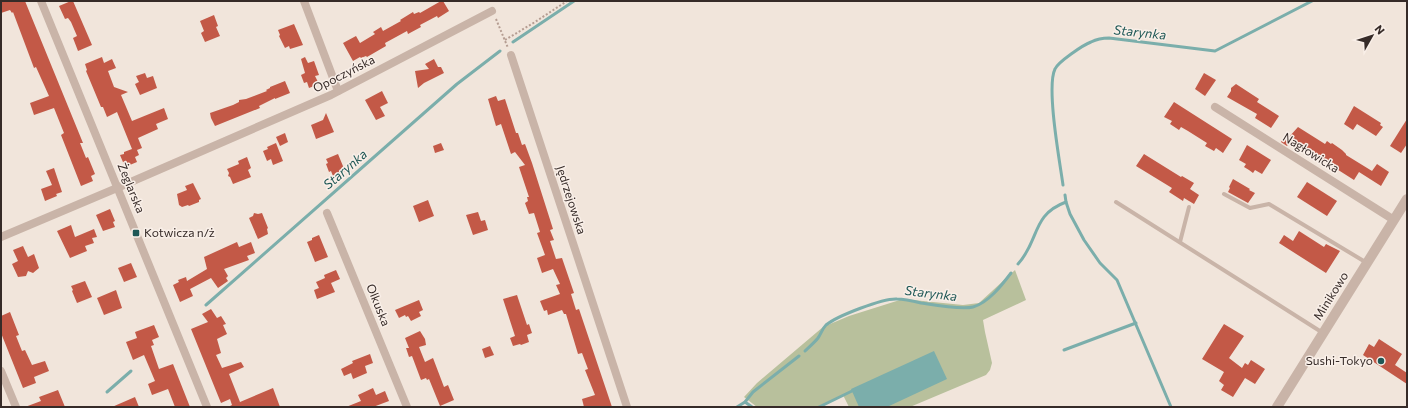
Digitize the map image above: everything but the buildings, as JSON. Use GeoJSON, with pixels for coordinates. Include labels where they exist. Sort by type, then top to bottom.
{"type":"FeatureCollection","features":[{"type":"Feature","properties":{"kind":"street","name":"Żeglarska"},"geometry":{"type":"LineString","coordinates":[[41,1],[207,407]]}},
{"type":"Feature","properties":{"kind":"street"},"geometry":{"type":"LineString","coordinates":[[304,1],[338,91]]}},
{"type":"Feature","properties":{"kind":"street","name":"Opoczyńska"},"geometry":{"type":"LineString","coordinates":[[1,237],[203,151],[338,91],[492,10]]}},
{"type":"Feature","properties":{"kind":"street","name":"Jędrzejowska"},"geometry":{"type":"LineString","coordinates":[[511,55],[627,407]]}},
{"type":"Feature","properties":{"kind":"street","name":"Nagłowicka"},"geometry":{"type":"LineString","coordinates":[[1215,107],[1394,220]]}},
{"type":"Feature","properties":{"kind":"street","name":"Minikowo"},"geometry":{"type":"LineString","coordinates":[[1277,407],[1407,199]]}},
{"type":"Feature","properties":{"kind":"street","name":"Olkuska"},"geometry":{"type":"LineString","coordinates":[[327,213],[407,407]]}},
{"type":"Feature","properties":{"kind":"street"},"geometry":{"type":"LineString","coordinates":[[1,371],[16,407]]}},
{"type":"Feature","properties":{"kind":"lane"},"geometry":{"type":"LineString","coordinates":[[1224,194],[1250,208],[1269,204],[1367,264]]}},
{"type":"Feature","properties":{"kind":"lane"},"geometry":{"type":"LineString","coordinates":[[1116,202],[1324,333]]}},
{"type":"Feature","properties":{"kind":"lane"},"geometry":{"type":"LineString","coordinates":[[1180,242],[1188,208]]}},
{"type":"Feature","properties":{"kind":"path"},"geometry":{"type":"LineString","coordinates":[[505,40],[567,1]]}},
{"type":"Feature","properties":{"kind":"path"},"geometry":{"type":"LineString","coordinates":[[492,10],[511,55]]}},
{"type":"Feature","properties":{"kind":"green space"},"geometry":{"type":"Polygon","coordinates":[[[1015,270],[1026,300],[983,320],[992,363],[990,370],[986,375],[910,407],[849,407],[843,395],[817,407],[757,407],[744,397],[757,383],[823,327],[849,316],[903,299],[963,305],[979,303],[1015,270]]]}},
{"type":"Feature","properties":{"kind":"water"},"geometry":{"type":"Polygon","coordinates":[[[934,351],[947,379],[887,407],[859,407],[851,389],[934,351]]]}},
{"type":"Feature","properties":{"kind":"waterway","name":"Starynka"},"geometry":{"type":"LineString","coordinates":[[513,42],[574,1]]}},
{"type":"Feature","properties":{"kind":"waterway","name":"Starynka"},"geometry":{"type":"LineString","coordinates":[[1063,185],[1054,126],[1052,92],[1055,69],[1071,54],[1082,46],[1093,41],[1106,38],[1215,51],[1312,1]]}},
{"type":"Feature","properties":{"kind":"waterway","name":"Starynka"},"geometry":{"type":"LineString","coordinates":[[206,305],[457,84],[500,51]]}},
{"type":"Feature","properties":{"kind":"waterway","name":"Starynka"},"geometry":{"type":"LineString","coordinates":[[1018,264],[1030,246],[1041,221],[1055,207],[1066,202],[1065,195]]}},
{"type":"Feature","properties":{"kind":"waterway","name":"Starynka"},"geometry":{"type":"LineString","coordinates":[[1066,202],[1070,214],[1084,240],[1100,263],[1117,280],[1171,407]]}},
{"type":"Feature","properties":{"kind":"waterway","name":"Starynka"},"geometry":{"type":"LineString","coordinates":[[805,351],[818,338],[826,325],[860,308],[890,299],[906,300],[947,307],[973,307],[989,298],[1011,273]]}},
{"type":"Feature","properties":{"kind":"waterway"},"geometry":{"type":"LineString","coordinates":[[1064,350],[1136,323]]}},
{"type":"Feature","properties":{"kind":"waterway","name":"Starynka"},"geometry":{"type":"LineString","coordinates":[[737,407],[745,402],[753,392],[799,356]]}},
{"type":"Feature","properties":{"kind":"waterway","name":"Starynka"},"geometry":{"type":"LineString","coordinates":[[107,392],[131,371]]}},
{"type":"Feature","properties":{"kind":"waterway","name":"Starynka"},"geometry":{"type":"LineString","coordinates":[[819,407],[852,391]]}},
{"type":"Feature","properties":{"kind":"waterway","name":"Starynka"},"geometry":{"type":"LineString","coordinates":[[745,402],[752,407]]}},
{"type":"Feature","properties":{"kind":"place","name":"Kotwicza n/ż"},"geometry":{"type":"Point","coordinates":[136,233]}},
{"type":"Feature","properties":{"kind":"place","name":"Sushi-Tokyo"},"geometry":{"type":"Point","coordinates":[1381,361]}}]}
